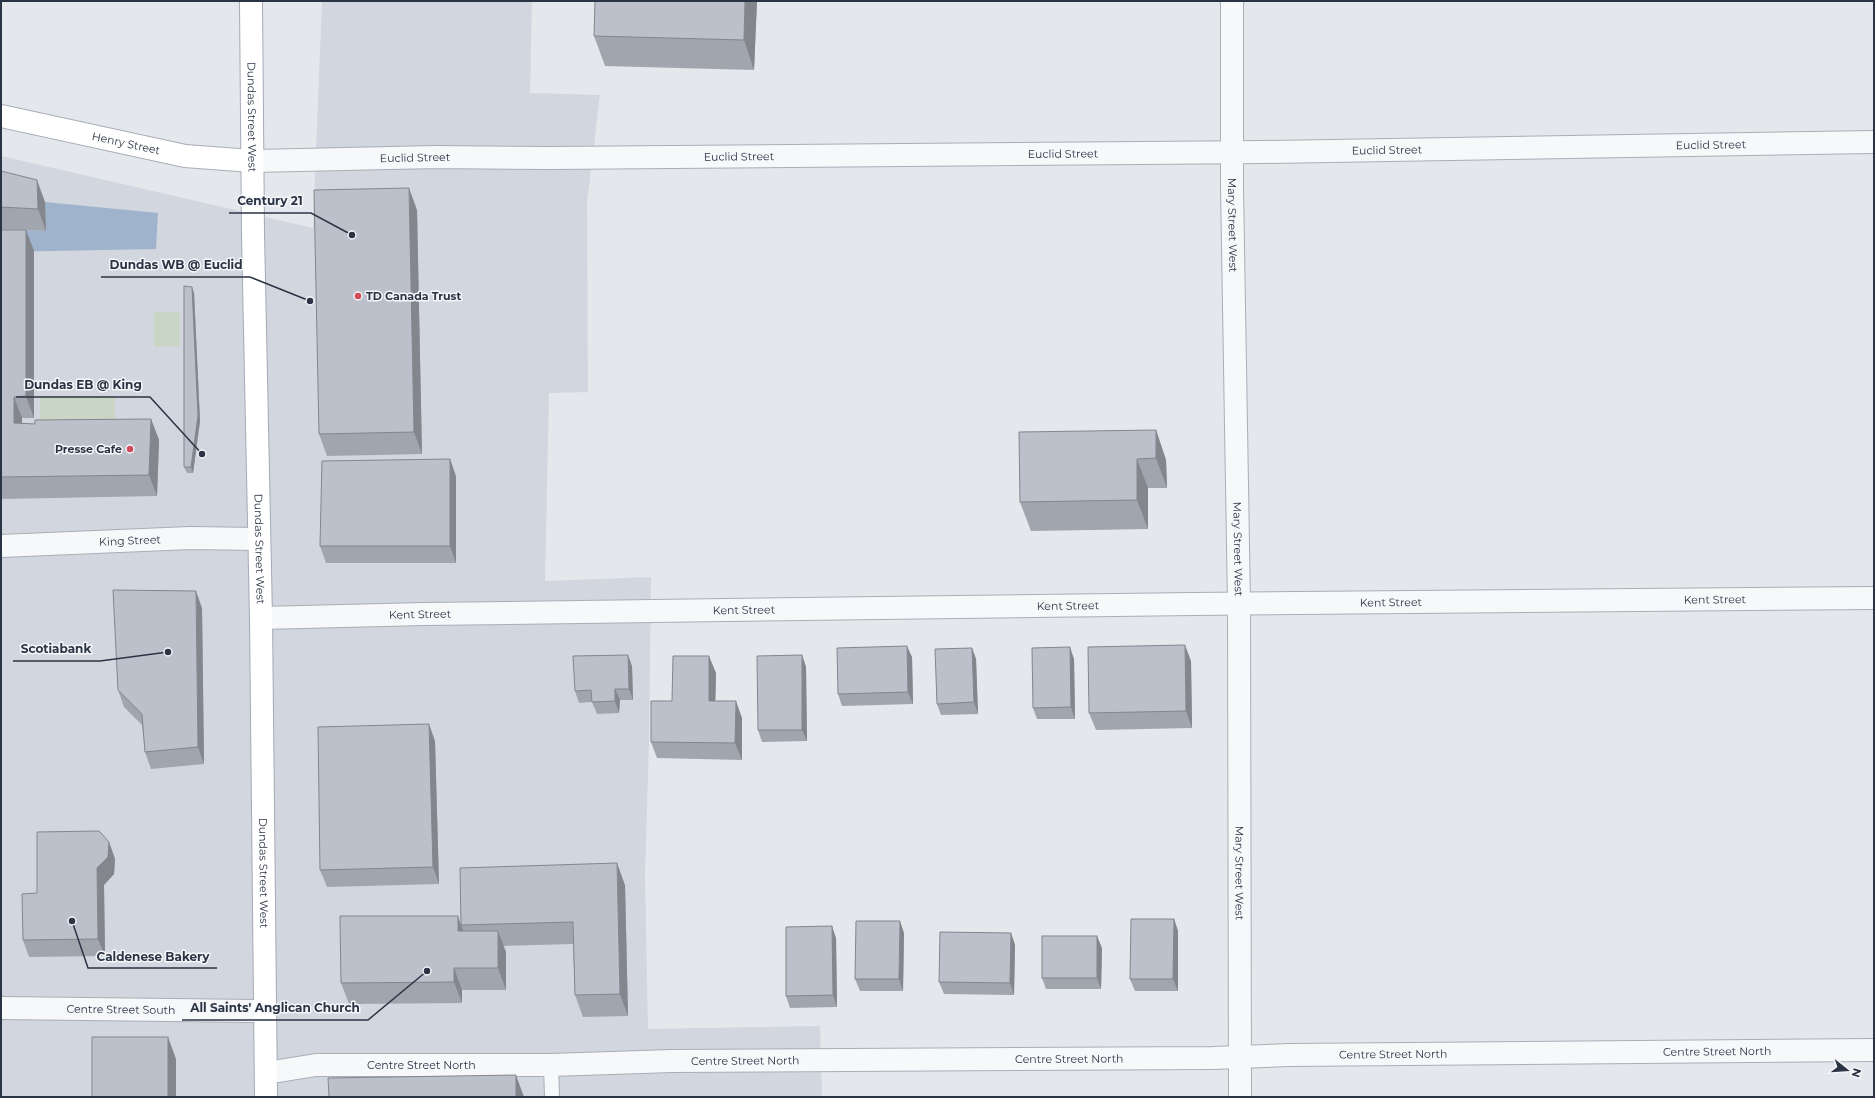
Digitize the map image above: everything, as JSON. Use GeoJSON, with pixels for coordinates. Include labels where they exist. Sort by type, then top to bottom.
{"type":"FeatureCollection","features":[{"type":"Feature","properties":{"kind":"main road","name":"Dundas Street West"},"geometry":{"type":"LineString","coordinates":[[251,1],[252,161],[261,618],[266,1097]]}},
{"type":"Feature","properties":{"kind":"main road","name":"Henry Street"},"geometry":{"type":"LineString","coordinates":[[1,116],[185,156],[252,161]]}},
{"type":"Feature","properties":{"kind":"street","name":"Mary Street West"},"geometry":{"type":"LineString","coordinates":[[1232,1],[1232,152],[1239,604],[1240,1097]]}},
{"type":"Feature","properties":{"kind":"street","name":"Euclid Street"},"geometry":{"type":"LineString","coordinates":[[252,161],[436,157],[551,158],[1232,152],[1874,142]]}},
{"type":"Feature","properties":{"kind":"street","name":"King Street"},"geometry":{"type":"LineString","coordinates":[[1,546],[190,538],[259,539]]}},
{"type":"Feature","properties":{"kind":"street","name":"Kent Street"},"geometry":{"type":"LineString","coordinates":[[261,618],[604,611],[1874,598]]}},
{"type":"Feature","properties":{"kind":"street","name":"Centre Street South"},"geometry":{"type":"LineString","coordinates":[[1,1008],[265,1010]]}},
{"type":"Feature","properties":{"kind":"street","name":"Centre Street North"},"geometry":{"type":"LineString","coordinates":[[266,1073],[316,1065],[551,1064],[680,1061],[1874,1050]]}},
{"type":"Feature","properties":{"kind":"lane"},"geometry":{"type":"LineString","coordinates":[[551,1064],[552,1097]]}},
{"type":"Feature","properties":{"kind":"shaded area"},"geometry":{"type":"Polygon","coordinates":[[[322,1],[532,1],[530,93],[600,95],[587,202],[588,392],[549,393],[545,581],[651,577],[649,740],[645,876],[648,1029],[820,1026],[822,1097],[1,1097],[1,156],[313,228],[322,1]]]}},
{"type":"Feature","properties":{"kind":"green space"},"geometry":{"type":"Polygon","coordinates":[[[154,312],[180,312],[180,346],[154,347],[154,312]]]}},
{"type":"Feature","properties":{"kind":"green space"},"geometry":{"type":"Polygon","coordinates":[[[40,396],[115,396],[115,423],[40,423],[40,396]]]}},
{"type":"Feature","properties":{"kind":"water"},"geometry":{"type":"Polygon","coordinates":[[[45,202],[158,213],[156,249],[1,252],[1,229],[46,231],[45,202]]]}},
{"type":"Feature","properties":{"kind":"building"},"geometry":{"type":"Polygon","coordinates":[[[595,1],[745,1],[744,40],[594,36],[595,1]]]}},
{"type":"Feature","properties":{"kind":"building"},"geometry":{"type":"Polygon","coordinates":[[[1,171],[37,180],[38,209],[1,207],[1,171]]]}},
{"type":"Feature","properties":{"kind":"building"},"geometry":{"type":"Polygon","coordinates":[[[409,188],[414,432],[319,434],[314,190],[409,188]]]}},
{"type":"Feature","properties":{"kind":"building"},"geometry":{"type":"Polygon","coordinates":[[[1,230],[26,230],[26,396],[14,397],[14,423],[35,424],[35,420],[151,419],[149,475],[1,477],[1,230]]]}},
{"type":"Feature","properties":{"kind":"building"},"geometry":{"type":"Polygon","coordinates":[[[184,286],[192,287],[198,416],[191,467],[184,467],[184,286]]]}},
{"type":"Feature","properties":{"kind":"building"},"geometry":{"type":"Polygon","coordinates":[[[1156,430],[1156,458],[1137,459],[1137,500],[1020,502],[1019,432],[1156,430]]]}},
{"type":"Feature","properties":{"kind":"building"},"geometry":{"type":"Polygon","coordinates":[[[450,459],[450,546],[320,546],[322,461],[450,459]]]}},
{"type":"Feature","properties":{"kind":"building"},"geometry":{"type":"Polygon","coordinates":[[[113,590],[196,591],[198,747],[145,752],[142,714],[118,690],[113,590]]]}},
{"type":"Feature","properties":{"kind":"building"},"geometry":{"type":"Polygon","coordinates":[[[1185,645],[1186,711],[1089,713],[1088,647],[1185,645]]]}},
{"type":"Feature","properties":{"kind":"building"},"geometry":{"type":"Polygon","coordinates":[[[907,646],[908,692],[838,694],[837,648],[907,646]]]}},
{"type":"Feature","properties":{"kind":"building"},"geometry":{"type":"Polygon","coordinates":[[[1070,647],[1071,707],[1033,708],[1032,648],[1070,647]]]}},
{"type":"Feature","properties":{"kind":"building"},"geometry":{"type":"Polygon","coordinates":[[[972,648],[974,702],[937,704],[935,649],[972,648]]]}},
{"type":"Feature","properties":{"kind":"building"},"geometry":{"type":"Polygon","coordinates":[[[628,655],[629,689],[615,689],[615,701],[592,702],[591,690],[575,691],[573,656],[628,655]]]}},
{"type":"Feature","properties":{"kind":"building"},"geometry":{"type":"Polygon","coordinates":[[[802,655],[802,730],[758,730],[757,656],[802,655]]]}},
{"type":"Feature","properties":{"kind":"building"},"geometry":{"type":"Polygon","coordinates":[[[673,656],[709,656],[709,701],[736,701],[735,743],[651,742],[651,701],[672,701],[673,656]]]}},
{"type":"Feature","properties":{"kind":"building"},"geometry":{"type":"Polygon","coordinates":[[[429,724],[433,867],[320,870],[318,727],[429,724]]]}},
{"type":"Feature","properties":{"kind":"building"},"geometry":{"type":"Polygon","coordinates":[[[99,831],[109,842],[108,857],[97,868],[98,939],[23,940],[22,894],[37,893],[37,832],[99,831]]]}},
{"type":"Feature","properties":{"kind":"building"},"geometry":{"type":"Polygon","coordinates":[[[617,863],[620,994],[575,995],[573,922],[461,925],[460,868],[617,863]]]}},
{"type":"Feature","properties":{"kind":"building"},"geometry":{"type":"Polygon","coordinates":[[[340,916],[458,916],[458,931],[498,931],[498,968],[454,968],[454,982],[341,983],[340,916]]]}},
{"type":"Feature","properties":{"kind":"building"},"geometry":{"type":"Polygon","coordinates":[[[1131,919],[1174,919],[1173,979],[1130,979],[1131,919]]]}},
{"type":"Feature","properties":{"kind":"building"},"geometry":{"type":"Polygon","coordinates":[[[856,921],[900,921],[899,979],[855,979],[856,921]]]}},
{"type":"Feature","properties":{"kind":"building"},"geometry":{"type":"Polygon","coordinates":[[[832,926],[833,995],[786,996],[786,927],[832,926]]]}},
{"type":"Feature","properties":{"kind":"building"},"geometry":{"type":"Polygon","coordinates":[[[940,932],[1011,933],[1010,983],[939,982],[940,932]]]}},
{"type":"Feature","properties":{"kind":"building"},"geometry":{"type":"Polygon","coordinates":[[[1042,936],[1097,936],[1097,978],[1042,978],[1042,936]]]}},
{"type":"Feature","properties":{"kind":"building"},"geometry":{"type":"Polygon","coordinates":[[[92,1037],[168,1037],[168,1097],[92,1097],[92,1037]]]}},
{"type":"Feature","properties":{"kind":"building"},"geometry":{"type":"Polygon","coordinates":[[[516,1075],[516,1097],[329,1097],[328,1078],[516,1075]]]}},
{"type":"Feature","properties":{"kind":"place","name":"Century 21"},"geometry":{"type":"Point","coordinates":[352,235]}},
{"type":"Feature","properties":{"kind":"place","name":"TD Canada Trust"},"geometry":{"type":"Point","coordinates":[358,296]}},
{"type":"Feature","properties":{"kind":"place","name":"Dundas WB @ Euclid"},"geometry":{"type":"Point","coordinates":[310,301]}},
{"type":"Feature","properties":{"kind":"place","name":"Presse Cafe"},"geometry":{"type":"Point","coordinates":[130,449]}},
{"type":"Feature","properties":{"kind":"place","name":"Dundas EB @ King"},"geometry":{"type":"Point","coordinates":[202,454]}},
{"type":"Feature","properties":{"kind":"place","name":"Scotiabank"},"geometry":{"type":"Point","coordinates":[168,652]}},
{"type":"Feature","properties":{"kind":"place","name":"Caldenese Bakery"},"geometry":{"type":"Point","coordinates":[72,921]}},
{"type":"Feature","properties":{"kind":"place","name":"All Saints' Anglican Church"},"geometry":{"type":"Point","coordinates":[427,971]}}]}
